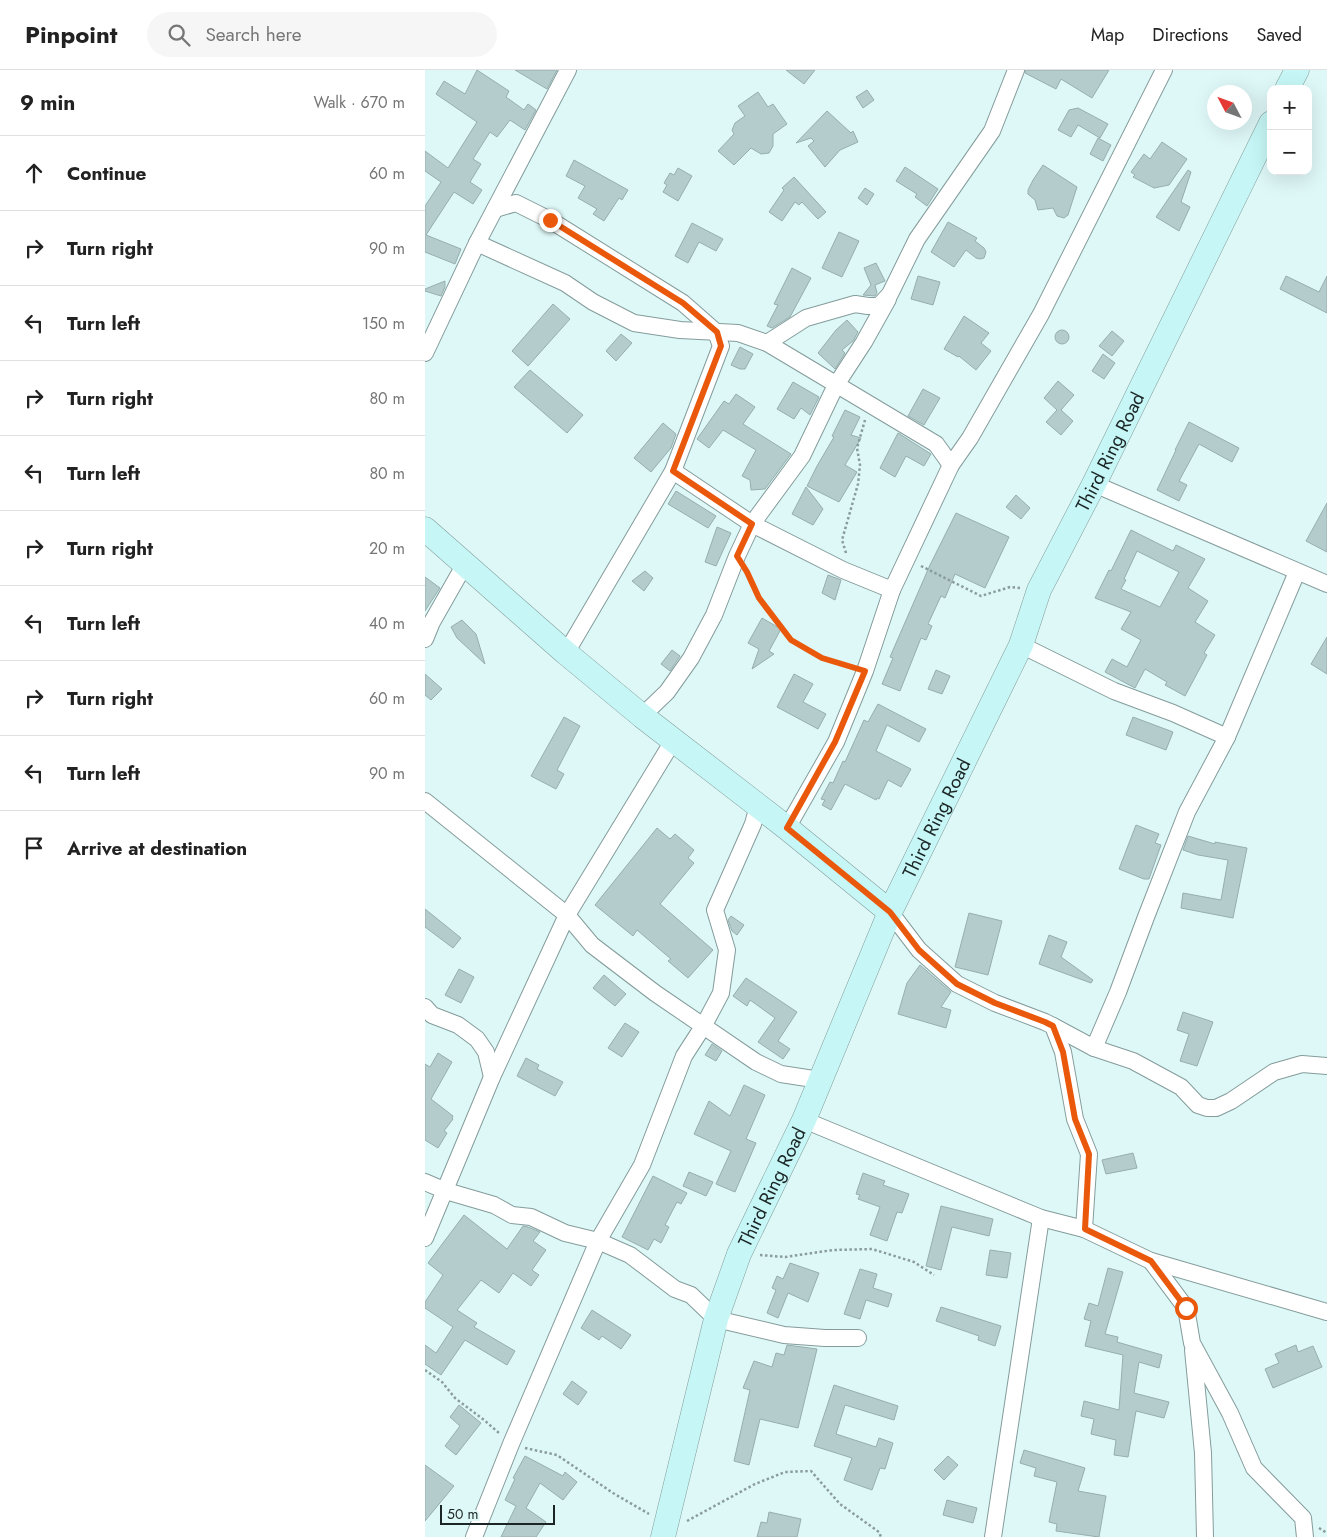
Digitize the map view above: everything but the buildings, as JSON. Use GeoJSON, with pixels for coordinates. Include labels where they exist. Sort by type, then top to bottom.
{"type":"FeatureCollection","features":[{"type":"Feature","properties":{"kind":"street"},"geometry":{"type":"LineString","coordinates":[[425,353],[477,242],[568,70]]}},
{"type":"Feature","properties":{"kind":"street"},"geometry":{"type":"LineString","coordinates":[[642,716],[667,692],[691,658],[714,615],[737,556],[752,524],[802,456],[836,385],[864,342],[917,239],[992,131],[1016,70]]}},
{"type":"Feature","properties":{"kind":"street"},"geometry":{"type":"LineString","coordinates":[[787,828],[835,742],[865,671],[892,590],[951,465],[970,438],[1041,314],[1165,70]]}},
{"type":"Feature","properties":{"kind":"street"},"geometry":{"type":"LineString","coordinates":[[1289,85],[1297,70]]}},
{"type":"Feature","properties":{"kind":"street","name":"Third Ring Road"},"geometry":{"type":"LineString","coordinates":[[664,1531],[716,1319],[739,1254],[804,1120],[890,912],[1021,645],[1039,590],[1094,484],[1268,130]]}},
{"type":"Feature","properties":{"kind":"street"},"geometry":{"type":"LineString","coordinates":[[495,209],[516,203],[550,220],[683,303],[717,332],[721,346],[673,471],[566,653]]}},
{"type":"Feature","properties":{"kind":"street"},"geometry":{"type":"LineString","coordinates":[[477,242],[565,282],[593,302],[634,323],[680,330],[738,333],[767,343],[937,444],[951,465]]}},
{"type":"Feature","properties":{"kind":"street"},"geometry":{"type":"LineString","coordinates":[[767,343],[806,318],[855,304],[879,306],[890,294]]}},
{"type":"Feature","properties":{"kind":"street"},"geometry":{"type":"LineString","coordinates":[[937,444],[970,438]]}},
{"type":"Feature","properties":{"kind":"street"},"geometry":{"type":"LineString","coordinates":[[673,471],[752,524],[843,570],[892,590]]}},
{"type":"Feature","properties":{"kind":"street"},"geometry":{"type":"LineString","coordinates":[[1094,484],[1327,584]]}},
{"type":"Feature","properties":{"kind":"street"},"geometry":{"type":"LineString","coordinates":[[425,530],[566,653],[642,716],[787,828],[890,912],[919,950],[957,984],[995,1003],[1045,1022],[1094,1048],[1133,1061],[1181,1087],[1198,1105],[1207,1108],[1217,1108],[1231,1101],[1274,1072],[1302,1064],[1327,1066]]}},
{"type":"Feature","properties":{"kind":"street"},"geometry":{"type":"LineString","coordinates":[[425,639],[432,622],[465,564]]}},
{"type":"Feature","properties":{"kind":"street"},"geometry":{"type":"LineString","coordinates":[[1094,1048],[1118,992],[1145,916],[1187,812],[1227,737],[1297,572]]}},
{"type":"Feature","properties":{"kind":"street"},"geometry":{"type":"LineString","coordinates":[[1021,645],[1114,690],[1227,737]]}},
{"type":"Feature","properties":{"kind":"street"},"geometry":{"type":"LineString","coordinates":[[425,1238],[492,1077],[567,915],[673,741]]}},
{"type":"Feature","properties":{"kind":"street"},"geometry":{"type":"LineString","coordinates":[[425,801],[567,915],[592,945],[655,993],[756,1062],[781,1074],[820,1080]]}},
{"type":"Feature","properties":{"kind":"street"},"geometry":{"type":"LineString","coordinates":[[474,1537],[511,1444],[598,1241],[642,1165],[684,1056],[704,1025],[721,993],[727,950],[715,910],[753,824],[758,806]]}},
{"type":"Feature","properties":{"kind":"street"},"geometry":{"type":"LineString","coordinates":[[425,1007],[432,1016],[457,1025],[477,1040],[486,1052],[492,1077]]}},
{"type":"Feature","properties":{"kind":"street"},"geometry":{"type":"LineString","coordinates":[[1053,1026],[1063,1052],[1075,1119],[1089,1154],[1085,1229]]}},
{"type":"Feature","properties":{"kind":"street"},"geometry":{"type":"LineString","coordinates":[[804,1120],[1041,1218],[1085,1229],[1151,1261],[1327,1312]]}},
{"type":"Feature","properties":{"kind":"street"},"geometry":{"type":"LineString","coordinates":[[425,1182],[494,1205],[512,1215],[531,1217],[565,1232],[598,1241],[630,1255],[675,1289],[691,1295],[716,1319],[784,1335],[858,1338]]}},
{"type":"Feature","properties":{"kind":"street"},"geometry":{"type":"LineString","coordinates":[[993,1537],[1041,1218]]}},
{"type":"Feature","properties":{"kind":"street"},"geometry":{"type":"LineString","coordinates":[[1151,1261],[1186,1308],[1192,1343],[1203,1453],[1205,1537]]}},
{"type":"Feature","properties":{"kind":"street"},"geometry":{"type":"LineString","coordinates":[[1192,1343],[1230,1413],[1253,1468],[1303,1518],[1305,1537]]}},
{"type":"Feature","properties":{"kind":"path"},"geometry":{"type":"LineString","coordinates":[[843,570],[849,564],[842,540],[858,484],[860,465],[857,448],[869,404]]}},
{"type":"Feature","properties":{"kind":"path"},"geometry":{"type":"LineString","coordinates":[[737,556],[759,598],[791,640],[822,658],[865,671]]}},
{"type":"Feature","properties":{"kind":"path"},"geometry":{"type":"LineString","coordinates":[[905,560],[936,572],[981,596],[1010,587],[1039,590]]}},
{"type":"Feature","properties":{"kind":"path"},"geometry":{"type":"LineString","coordinates":[[739,1254],[785,1257],[833,1250],[872,1249],[914,1262],[934,1275]]}},
{"type":"Feature","properties":{"kind":"path"},"geometry":{"type":"LineString","coordinates":[[425,1370],[443,1382],[455,1398],[511,1444],[557,1455],[664,1531],[755,1484],[785,1472],[811,1471],[840,1504],[879,1532],[881,1537]]}},
{"type":"Feature","properties":{"kind":"route"},"geometry":{"type":"LineString","coordinates":[[550,220],[683,303],[717,332],[721,346],[673,471],[752,524],[737,556],[759,598],[791,640],[822,658],[865,671],[835,742],[787,828],[890,912],[919,950],[957,984],[995,1003],[1053,1026],[1063,1052],[1075,1119],[1089,1154],[1085,1229],[1151,1261],[1186,1308]]}}]}
